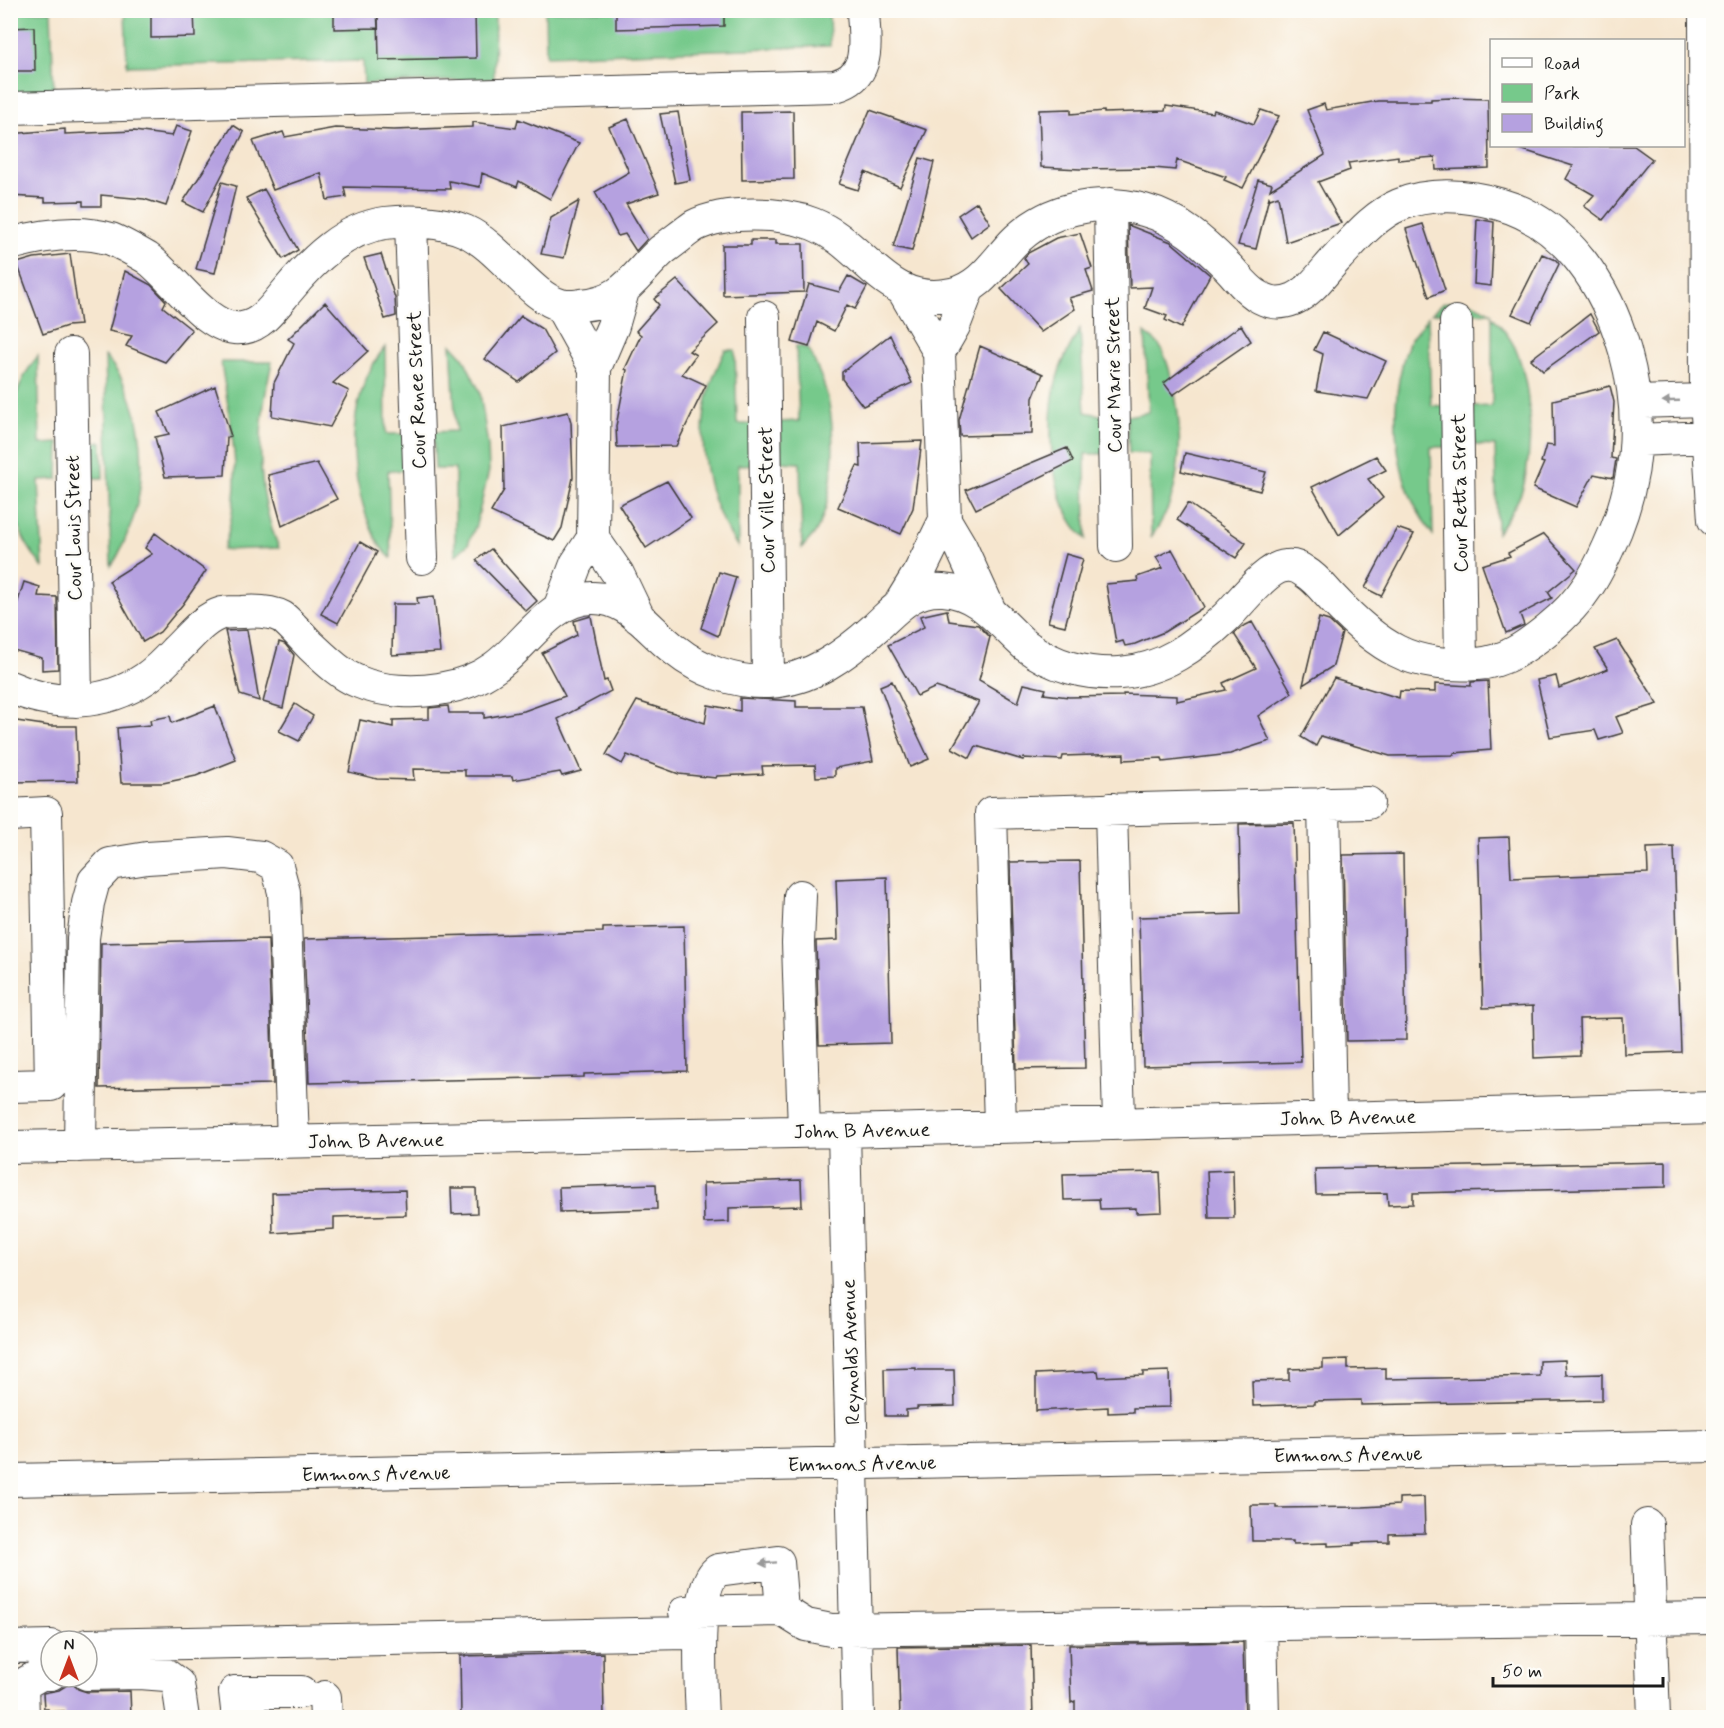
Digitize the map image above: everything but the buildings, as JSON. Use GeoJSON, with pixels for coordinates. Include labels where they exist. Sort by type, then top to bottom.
{"type":"FeatureCollection","features":[{"type":"Feature","properties":{"kind":"street"},"geometry":{"type":"LineString","coordinates":[[10,108],[834,86],[850,80],[862,65],[863,10]]}},
{"type":"Feature","properties":{"kind":"street"},"geometry":{"type":"LineString","coordinates":[[1708,30],[1706,400],[1713,520]]}},
{"type":"Feature","properties":{"kind":"street"},"geometry":{"type":"LineString","coordinates":[[10,244],[37,237],[73,234],[111,239],[150,260],[208,316],[228,327],[247,328],[268,315],[296,280],[330,248],[353,231],[377,223],[442,224],[467,231],[489,246],[548,300],[560,305],[590,305],[610,299],[623,291],[663,249],[693,226],[727,215],[762,215],[803,219],[839,237],[879,275],[903,290],[915,294],[948,295],[969,287],[986,275],[1020,235],[1036,224],[1056,214],[1079,207],[1110,204],[1159,214],[1178,223],[1209,248],[1257,296],[1271,302],[1289,301],[1306,292],[1374,221],[1396,206],[1423,198],[1456,196],[1491,201],[1522,212],[1547,228],[1572,248],[1594,278],[1612,314],[1624,347],[1636,402],[1637,440],[1625,507],[1592,583],[1573,608],[1541,635],[1504,658],[1481,664],[1461,664],[1414,658],[1391,649],[1350,616],[1305,572],[1288,565],[1276,569],[1265,577],[1228,616],[1183,653],[1163,664],[1140,671],[1111,674],[1089,673],[1054,663],[1027,646],[990,611],[971,597],[955,590],[940,589],[921,592],[901,602]]}},
{"type":"Feature","properties":{"kind":"street","name":"Cour Marie Street"},"geometry":{"type":"LineString","coordinates":[[1110,204],[1116,546]]}},
{"type":"Feature","properties":{"kind":"street","name":"Cour Renee Street"},"geometry":{"type":"LineString","coordinates":[[411,222],[422,558]]}},
{"type":"Feature","properties":{"kind":"street"},"geometry":{"type":"LineString","coordinates":[[939,352],[954,326],[969,287]]}},
{"type":"Feature","properties":{"kind":"street"},"geometry":{"type":"LineString","coordinates":[[10,687],[29,696],[46,700],[96,700],[126,689],[152,675],[204,622],[216,614],[267,612],[281,616],[319,655],[359,682],[389,690],[436,690],[468,682],[491,671],[550,615],[574,600],[591,598],[610,600],[628,607],[680,655],[703,669],[731,678],[768,682],[798,677],[816,671],[838,658],[877,626],[901,602],[920,571],[945,520],[939,352],[903,290]]}},
{"type":"Feature","properties":{"kind":"street"},"geometry":{"type":"LineString","coordinates":[[550,615],[576,564],[593,538],[595,368],[613,326],[623,291]]}},
{"type":"Feature","properties":{"kind":"street"},"geometry":{"type":"LineString","coordinates":[[560,305],[595,368]]}},
{"type":"Feature","properties":{"kind":"street","name":"Cour Ville Street"},"geometry":{"type":"LineString","coordinates":[[764,317],[768,682]]}},
{"type":"Feature","properties":{"kind":"street","name":"Cour Retta Street"},"geometry":{"type":"LineString","coordinates":[[1456,322],[1461,664]]}},
{"type":"Feature","properties":{"kind":"street","name":"Cour Louis Street"},"geometry":{"type":"LineString","coordinates":[[71,354],[76,701]]}},
{"type":"Feature","properties":{"kind":"street"},"geometry":{"type":"LineString","coordinates":[[1636,402],[1706,400]]}},
{"type":"Feature","properties":{"kind":"street"},"geometry":{"type":"LineString","coordinates":[[1637,440],[1707,437]]}},
{"type":"Feature","properties":{"kind":"street"},"geometry":{"type":"LineString","coordinates":[[945,520],[961,547],[990,611]]}},
{"type":"Feature","properties":{"kind":"street"},"geometry":{"type":"LineString","coordinates":[[593,538],[618,574],[639,618]]}},
{"type":"Feature","properties":{"kind":"street"},"geometry":{"type":"LineString","coordinates":[[1000,1126],[991,813],[1368,803]]}},
{"type":"Feature","properties":{"kind":"street"},"geometry":{"type":"LineString","coordinates":[[1324,804],[1330,1118]]}},
{"type":"Feature","properties":{"kind":"street"},"geometry":{"type":"LineString","coordinates":[[1111,809],[1119,1124]]}},
{"type":"Feature","properties":{"kind":"street"},"geometry":{"type":"LineString","coordinates":[[10,814],[46,813],[51,1085],[10,1086]]}},
{"type":"Feature","properties":{"kind":"street"},"geometry":{"type":"LineString","coordinates":[[80,1146],[83,938],[94,881],[110,864],[147,858],[227,853],[261,857],[277,866],[284,892],[293,1142]]}},
{"type":"Feature","properties":{"kind":"street"},"geometry":{"type":"LineString","coordinates":[[800,896],[798,943],[804,1131]]}},
{"type":"Feature","properties":{"kind":"street","name":"John B Avenue"},"geometry":{"type":"LineString","coordinates":[[10,1147],[844,1131],[1713,1108]]}},
{"type":"Feature","properties":{"kind":"street","name":"Reynolds Avenue"},"geometry":{"type":"LineString","coordinates":[[844,1131],[858,1718]]}},
{"type":"Feature","properties":{"kind":"street","name":"Emmons Avenue"},"geometry":{"type":"LineString","coordinates":[[10,1480],[1713,1446]]}},
{"type":"Feature","properties":{"kind":"street"},"geometry":{"type":"LineString","coordinates":[[1647,1525],[1654,1718]]}},
{"type":"Feature","properties":{"kind":"street"},"geometry":{"type":"LineString","coordinates":[[702,1718],[691,1619],[715,1571],[776,1562],[780,1566],[782,1610]]}},
{"type":"Feature","properties":{"kind":"street"},"geometry":{"type":"LineString","coordinates":[[99,1644],[691,1619],[782,1610],[793,1618],[816,1628],[831,1630],[1713,1618]]}},
{"type":"Feature","properties":{"kind":"street"},"geometry":{"type":"LineString","coordinates":[[1262,1624],[1263,1718]]}},
{"type":"Feature","properties":{"kind":"street"},"geometry":{"type":"LineString","coordinates":[[10,1647],[39,1646]]}},
{"type":"Feature","properties":{"kind":"street"},"geometry":{"type":"LineString","coordinates":[[99,1674],[140,1672],[166,1675],[178,1684],[183,1718]]}},
{"type":"Feature","properties":{"kind":"street"},"geometry":{"type":"LineString","coordinates":[[23,1718],[22,1684],[39,1675]]}},
{"type":"Feature","properties":{"kind":"street"},"geometry":{"type":"LineString","coordinates":[[238,1718],[235,1692],[317,1702]]}},
{"type":"Feature","properties":{"kind":"green space"},"geometry":{"type":"Polygon","coordinates":[[[10,11],[51,11],[54,94],[11,95],[10,11]]]}},
{"type":"Feature","properties":{"kind":"green space"},"geometry":{"type":"Polygon","coordinates":[[[125,11],[495,11],[494,79],[364,84],[363,61],[127,66],[125,11]]]}},
{"type":"Feature","properties":{"kind":"green space"},"geometry":{"type":"Polygon","coordinates":[[[545,11],[829,11],[830,46],[546,56],[545,11]]]}},
{"type":"Feature","properties":{"kind":"green space"},"geometry":{"type":"Polygon","coordinates":[[[1455,301],[1474,304],[1491,313],[1432,313],[1443,303],[1455,301]]]}},
{"type":"Feature","properties":{"kind":"green space"},"geometry":{"type":"Polygon","coordinates":[[[1492,316],[1509,337],[1521,365],[1528,399],[1530,434],[1527,468],[1522,490],[1497,533],[1495,446],[1475,445],[1473,407],[1492,406],[1492,316]]]}},
{"type":"Feature","properties":{"kind":"green space"},"geometry":{"type":"Polygon","coordinates":[[[1428,317],[1431,405],[1452,407],[1452,447],[1431,447],[1433,535],[1421,518],[1405,480],[1397,441],[1396,420],[1396,400],[1405,354],[1411,339],[1428,317]]]}},
{"type":"Feature","properties":{"kind":"green space"},"geometry":{"type":"Polygon","coordinates":[[[1080,329],[1085,412],[1106,416],[1106,454],[1085,454],[1086,539],[1074,524],[1064,505],[1057,484],[1051,438],[1051,415],[1058,375],[1080,329]]]}},
{"type":"Feature","properties":{"kind":"green space"},"geometry":{"type":"Polygon","coordinates":[[[1145,333],[1158,343],[1167,362],[1176,399],[1179,440],[1175,482],[1170,502],[1151,537],[1150,454],[1129,453],[1127,416],[1149,412],[1145,333]]]}},
{"type":"Feature","properties":{"kind":"green space"},"geometry":{"type":"Polygon","coordinates":[[[451,344],[463,357],[480,392],[488,446],[489,471],[476,525],[468,544],[455,556],[455,469],[435,469],[433,432],[456,431],[451,344]]]}},
{"type":"Feature","properties":{"kind":"green space"},"geometry":{"type":"Polygon","coordinates":[[[796,346],[808,348],[822,379],[831,414],[833,448],[830,483],[823,516],[817,530],[802,548],[800,463],[781,462],[780,422],[799,421],[796,346]]]}},
{"type":"Feature","properties":{"kind":"green space"},"geometry":{"type":"Polygon","coordinates":[[[385,347],[386,434],[408,434],[410,470],[388,471],[391,558],[379,543],[366,515],[360,494],[354,450],[354,428],[364,385],[385,347]]]}},
{"type":"Feature","properties":{"kind":"green space"},"geometry":{"type":"Polygon","coordinates":[[[725,350],[735,350],[737,424],[757,424],[758,464],[738,465],[738,547],[717,510],[710,489],[703,447],[706,405],[725,350]]]}},
{"type":"Feature","properties":{"kind":"green space"},"geometry":{"type":"Polygon","coordinates":[[[38,356],[40,444],[59,443],[58,479],[39,480],[43,568],[25,541],[18,524],[9,457],[16,395],[25,375],[38,356]]]}},
{"type":"Feature","properties":{"kind":"green space"},"geometry":{"type":"Polygon","coordinates":[[[105,356],[119,375],[130,396],[141,443],[139,492],[134,515],[120,552],[111,566],[105,356]]]}},
{"type":"Feature","properties":{"kind":"green space"},"geometry":{"type":"Polygon","coordinates":[[[221,362],[272,362],[263,409],[260,456],[265,502],[279,548],[223,550],[234,501],[235,478],[232,433],[221,362]]]}},
{"type":"Feature","properties":{"kind":"green space"},"geometry":{"type":"Polygon","coordinates":[[[89,442],[102,442],[103,478],[88,478],[85,446],[89,442]]]}}]}
